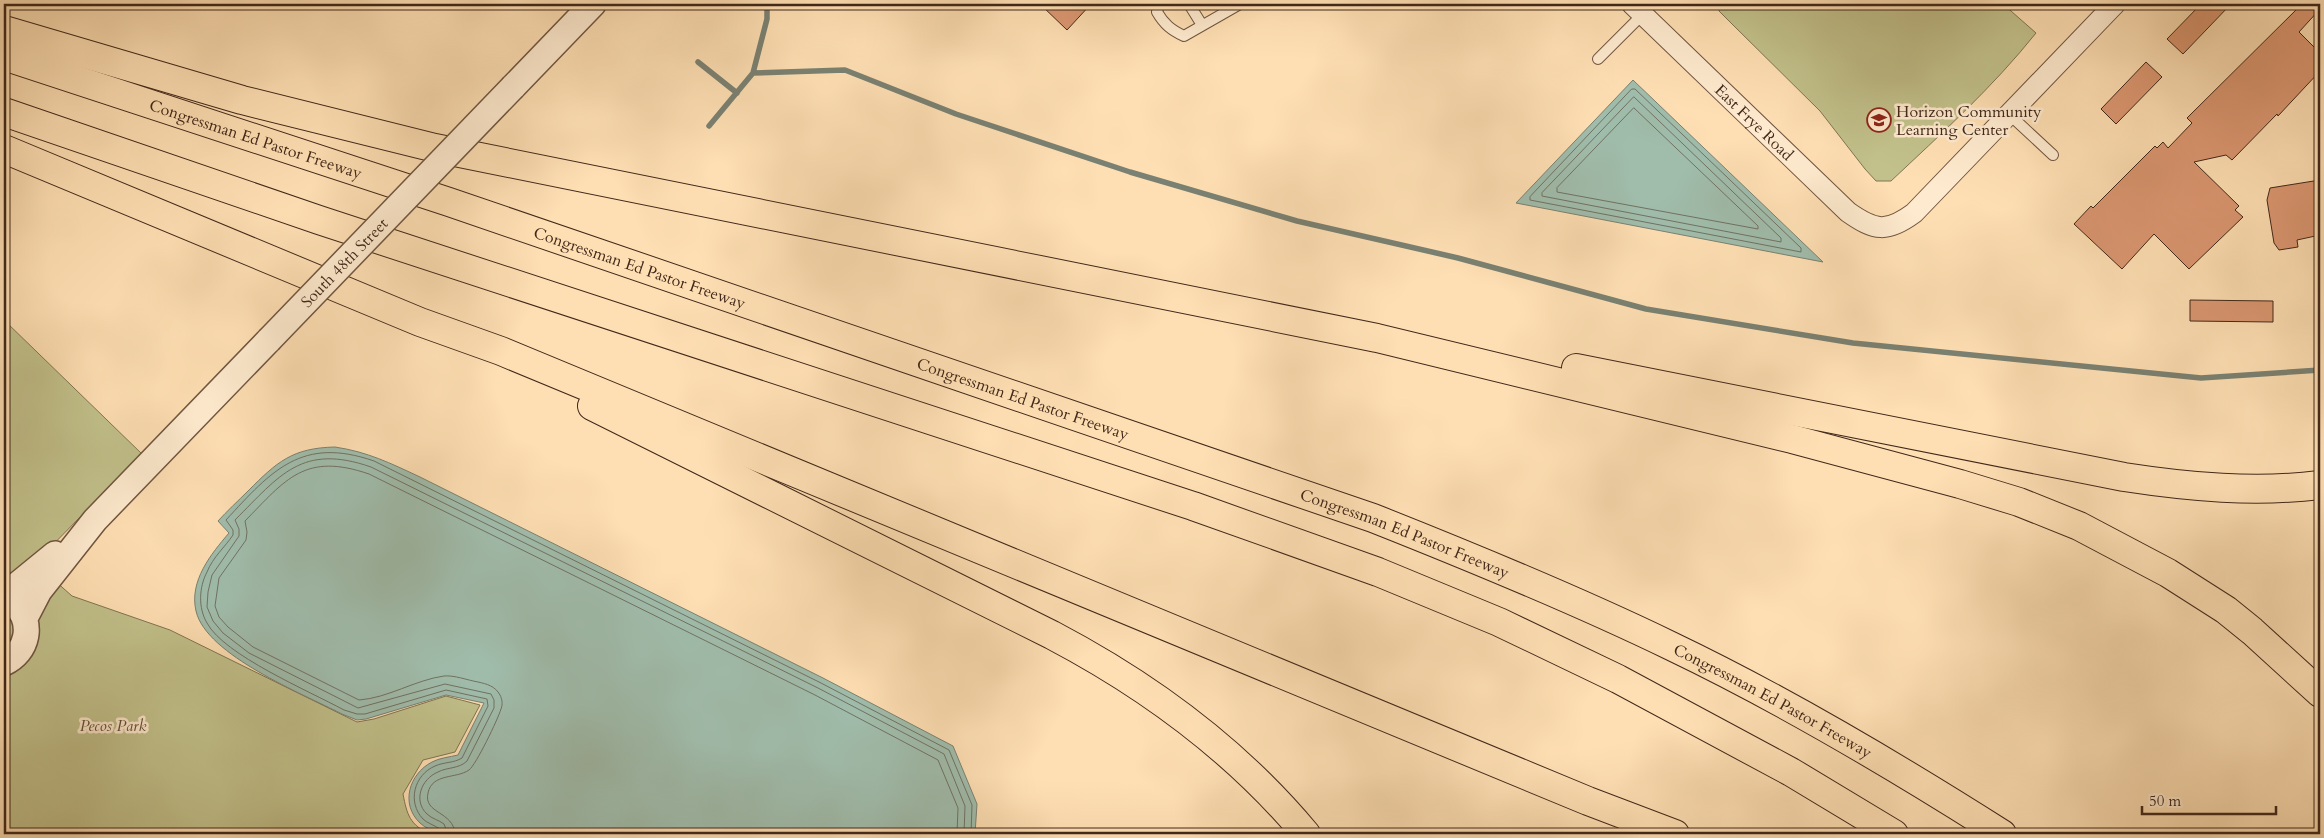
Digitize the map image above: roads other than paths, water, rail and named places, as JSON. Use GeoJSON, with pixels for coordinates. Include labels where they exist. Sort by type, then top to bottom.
{"type":"FeatureCollection","features":[{"type":"Feature","properties":{"kind":"highway"},"geometry":{"type":"LineString","coordinates":[[4,30],[242,100],[483,159],[1377,338],[1898,466],[2019,502],[2110,540],[2197,591],[2275,650],[2320,694]]}},
{"type":"Feature","properties":{"kind":"highway","name":"Congressman Ed Pastor Freeway"},"geometry":{"type":"LineString","coordinates":[[4,56],[440,199],[1373,518],[1495,567],[1681,651],[1844,738],[2002,834]]}},
{"type":"Feature","properties":{"kind":"highway"},"geometry":{"type":"LineString","coordinates":[[4,112],[328,223],[1193,506],[1369,569],[1499,622],[1618,678],[1791,772],[1894,834]]}},
{"type":"Feature","properties":{"kind":"highway"},"geometry":{"type":"LineString","coordinates":[[4,149],[420,322],[501,350],[1588,801],[1675,834]]}},
{"type":"Feature","properties":{"kind":"highway"},"geometry":{"type":"LineString","coordinates":[[420,322],[1043,630],[1108,665],[1161,700],[1209,736],[1255,778],[1306,834]]}},
{"type":"Feature","properties":{"kind":"highway"},"geometry":{"type":"LineString","coordinates":[[1377,338],[1486,350],[2124,477],[2188,486],[2220,488],[2320,485]]}},
{"type":"Feature","properties":{"kind":"street","name":"South 48th Street"},"geometry":{"type":"LineString","coordinates":[[4,592],[29,576],[95,520],[593,4]]}},
{"type":"Feature","properties":{"kind":"street"},"geometry":{"type":"LineString","coordinates":[[2010,115],[2115,4]]}},
{"type":"Feature","properties":{"kind":"street","name":"East Frye Road"},"geometry":{"type":"LineString","coordinates":[[1637,9],[1848,212],[1867,226],[1883,227],[1899,224],[1914,213],[2010,115]]}},
{"type":"Feature","properties":{"kind":"street","name":"South 48th Street"},"geometry":{"type":"LineString","coordinates":[[25,618],[39,591],[95,520]]}},
{"type":"Feature","properties":{"kind":"street"},"geometry":{"type":"LineString","coordinates":[[4,596],[18,606],[25,618],[27,633],[22,647],[12,659],[4,663]]}},
{"type":"Feature","properties":{"kind":"lane"},"geometry":{"type":"LineString","coordinates":[[1158,4],[1157,12],[1171,31],[1184,36],[1240,4]]}},
{"type":"Feature","properties":{"kind":"lane"},"geometry":{"type":"LineString","coordinates":[[1189,4],[1202,25]]}},
{"type":"Feature","properties":{"kind":"lane"},"geometry":{"type":"LineString","coordinates":[[1598,59],[1637,9]]}},
{"type":"Feature","properties":{"kind":"lane"},"geometry":{"type":"LineString","coordinates":[[2010,115],[2053,155]]}},
{"type":"Feature","properties":{"kind":"water"},"geometry":{"type":"Polygon","coordinates":[[[1633,80],[1823,262],[1516,203],[1633,80]]]}},
{"type":"Feature","properties":{"kind":"water"},"geometry":{"type":"Polygon","coordinates":[[[335,447],[368,455],[420,477],[823,678],[953,746],[977,804],[975,834],[440,834],[424,826],[414,815],[410,807],[410,790],[413,782],[424,767],[432,762],[458,755],[484,703],[446,695],[357,720],[281,684],[236,658],[218,643],[204,627],[196,611],[196,589],[203,569],[229,533],[218,521],[268,472],[286,458],[307,450],[335,447]]]}},
{"type":"Feature","properties":{"kind":"waterway"},"geometry":{"type":"LineString","coordinates":[[753,73],[767,19],[767,4]]}},
{"type":"Feature","properties":{"kind":"waterway"},"geometry":{"type":"LineString","coordinates":[[698,62],[737,93]]}},
{"type":"Feature","properties":{"kind":"waterway"},"geometry":{"type":"LineString","coordinates":[[709,126],[753,73],[845,70],[956,114],[1130,172],[1297,221],[1458,258],[1646,309],[1853,343],[2201,378],[2320,370]]}},
{"type":"Feature","properties":{"kind":"place","name":"Horizon Community Learning Center"},"geometry":{"type":"Point","coordinates":[1879,120]}},
{"type":"Feature","properties":{"kind":"park label","name":"Pecos Park"},"geometry":{"type":"Point","coordinates":[113,725]}}]}
